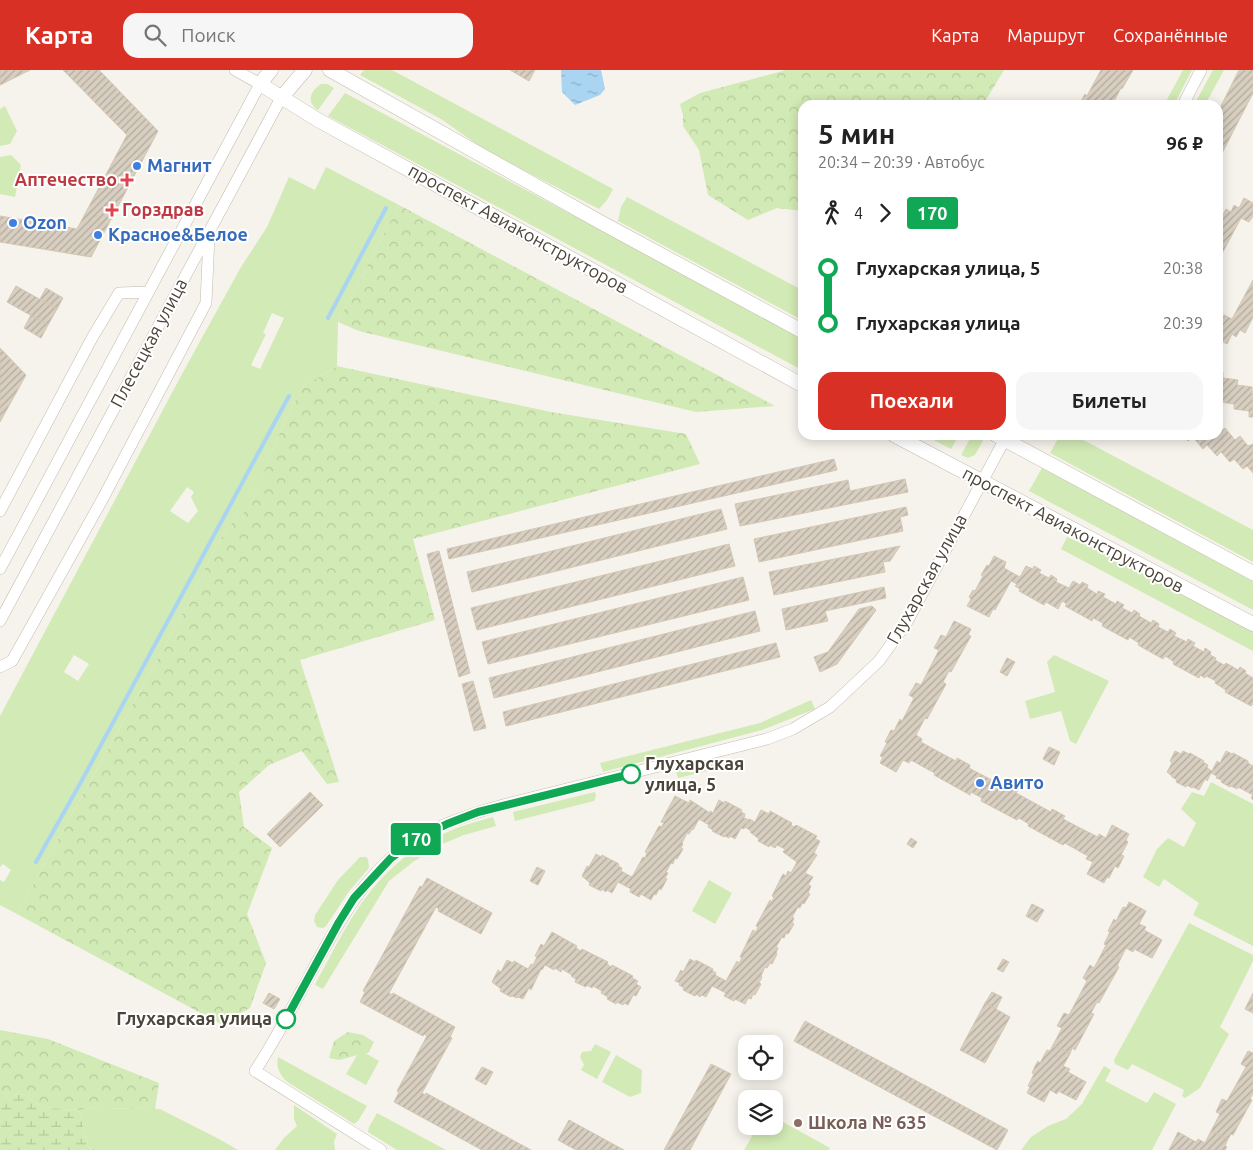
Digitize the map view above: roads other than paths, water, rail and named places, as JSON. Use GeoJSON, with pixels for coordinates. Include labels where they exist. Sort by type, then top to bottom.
{"type":"FeatureCollection","features":[{"type":"Feature","properties":{"kind":"street","name":"проспект Авиаконструкторов"},"geometry":{"type":"LineString","coordinates":[[235,70],[318,120],[798,383]]}},
{"type":"Feature","properties":{"kind":"street","name":"Плесецкая улица"},"geometry":{"type":"LineString","coordinates":[[0,568],[260,84],[271,70]]}},
{"type":"Feature","properties":{"kind":"street","name":"Плесецкая улица"},"geometry":{"type":"LineString","coordinates":[[0,621],[281,98],[305,70]]}},
{"type":"Feature","properties":{"kind":"street"},"geometry":{"type":"LineString","coordinates":[[330,70],[593,218],[798,329]]}},
{"type":"Feature","properties":{"kind":"street"},"geometry":{"type":"LineString","coordinates":[[1186,100],[1202,70]]}},
{"type":"Feature","properties":{"kind":"street"},"geometry":{"type":"LineString","coordinates":[[0,667],[12,661],[102,500],[206,303],[209,232]]}},
{"type":"Feature","properties":{"kind":"street"},"geometry":{"type":"LineString","coordinates":[[0,510],[92,338],[119,293],[148,292]]}},
{"type":"Feature","properties":{"kind":"street","name":"проспект Авиаконструкторов"},"geometry":{"type":"LineString","coordinates":[[904,440],[1253,624]]}},
{"type":"Feature","properties":{"kind":"street","name":"Глухарская улица"},"geometry":{"type":"LineString","coordinates":[[381,1150],[279,1088],[255,1071],[354,898],[391,858],[415,840],[447,824],[478,812],[767,739],[794,729],[830,708],[879,661],[895,641],[982,481],[1002,440]]}},
{"type":"Feature","properties":{"kind":"street"},"geometry":{"type":"LineString","coordinates":[[1009,440],[1253,573]]}},
{"type":"Feature","properties":{"kind":"water"},"geometry":{"type":"Polygon","coordinates":[[[561,70],[601,70],[605,89],[600,95],[575,105],[562,92],[561,70]]]}},
{"type":"Feature","properties":{"kind":"waterway"},"geometry":{"type":"LineString","coordinates":[[328,318],[386,208]]}},
{"type":"Feature","properties":{"kind":"waterway"},"geometry":{"type":"LineString","coordinates":[[36,862],[289,396]]}},
{"type":"Feature","properties":{"kind":"place","name":"Магнит"},"geometry":{"type":"Point","coordinates":[137,166]}},
{"type":"Feature","properties":{"kind":"place","name":"Аптечество"},"geometry":{"type":"Point","coordinates":[127,180]}},
{"type":"Feature","properties":{"kind":"place","name":"Горздрав"},"geometry":{"type":"Point","coordinates":[112,210]}},
{"type":"Feature","properties":{"kind":"place","name":"Ozon"},"geometry":{"type":"Point","coordinates":[13,223]}},
{"type":"Feature","properties":{"kind":"place","name":"Красное&Белое"},"geometry":{"type":"Point","coordinates":[98,235]}},
{"type":"Feature","properties":{"kind":"place","name":"Глухарская улица, 5"},"geometry":{"type":"Point","coordinates":[631,774]}},
{"type":"Feature","properties":{"kind":"place","name":"Авито"},"geometry":{"type":"Point","coordinates":[980,783]}},
{"type":"Feature","properties":{"kind":"place","name":"Глухарская улица"},"geometry":{"type":"Point","coordinates":[286,1019]}},
{"type":"Feature","properties":{"kind":"place","name":"Школа № 635"},"geometry":{"type":"Point","coordinates":[798,1123]}}]}
